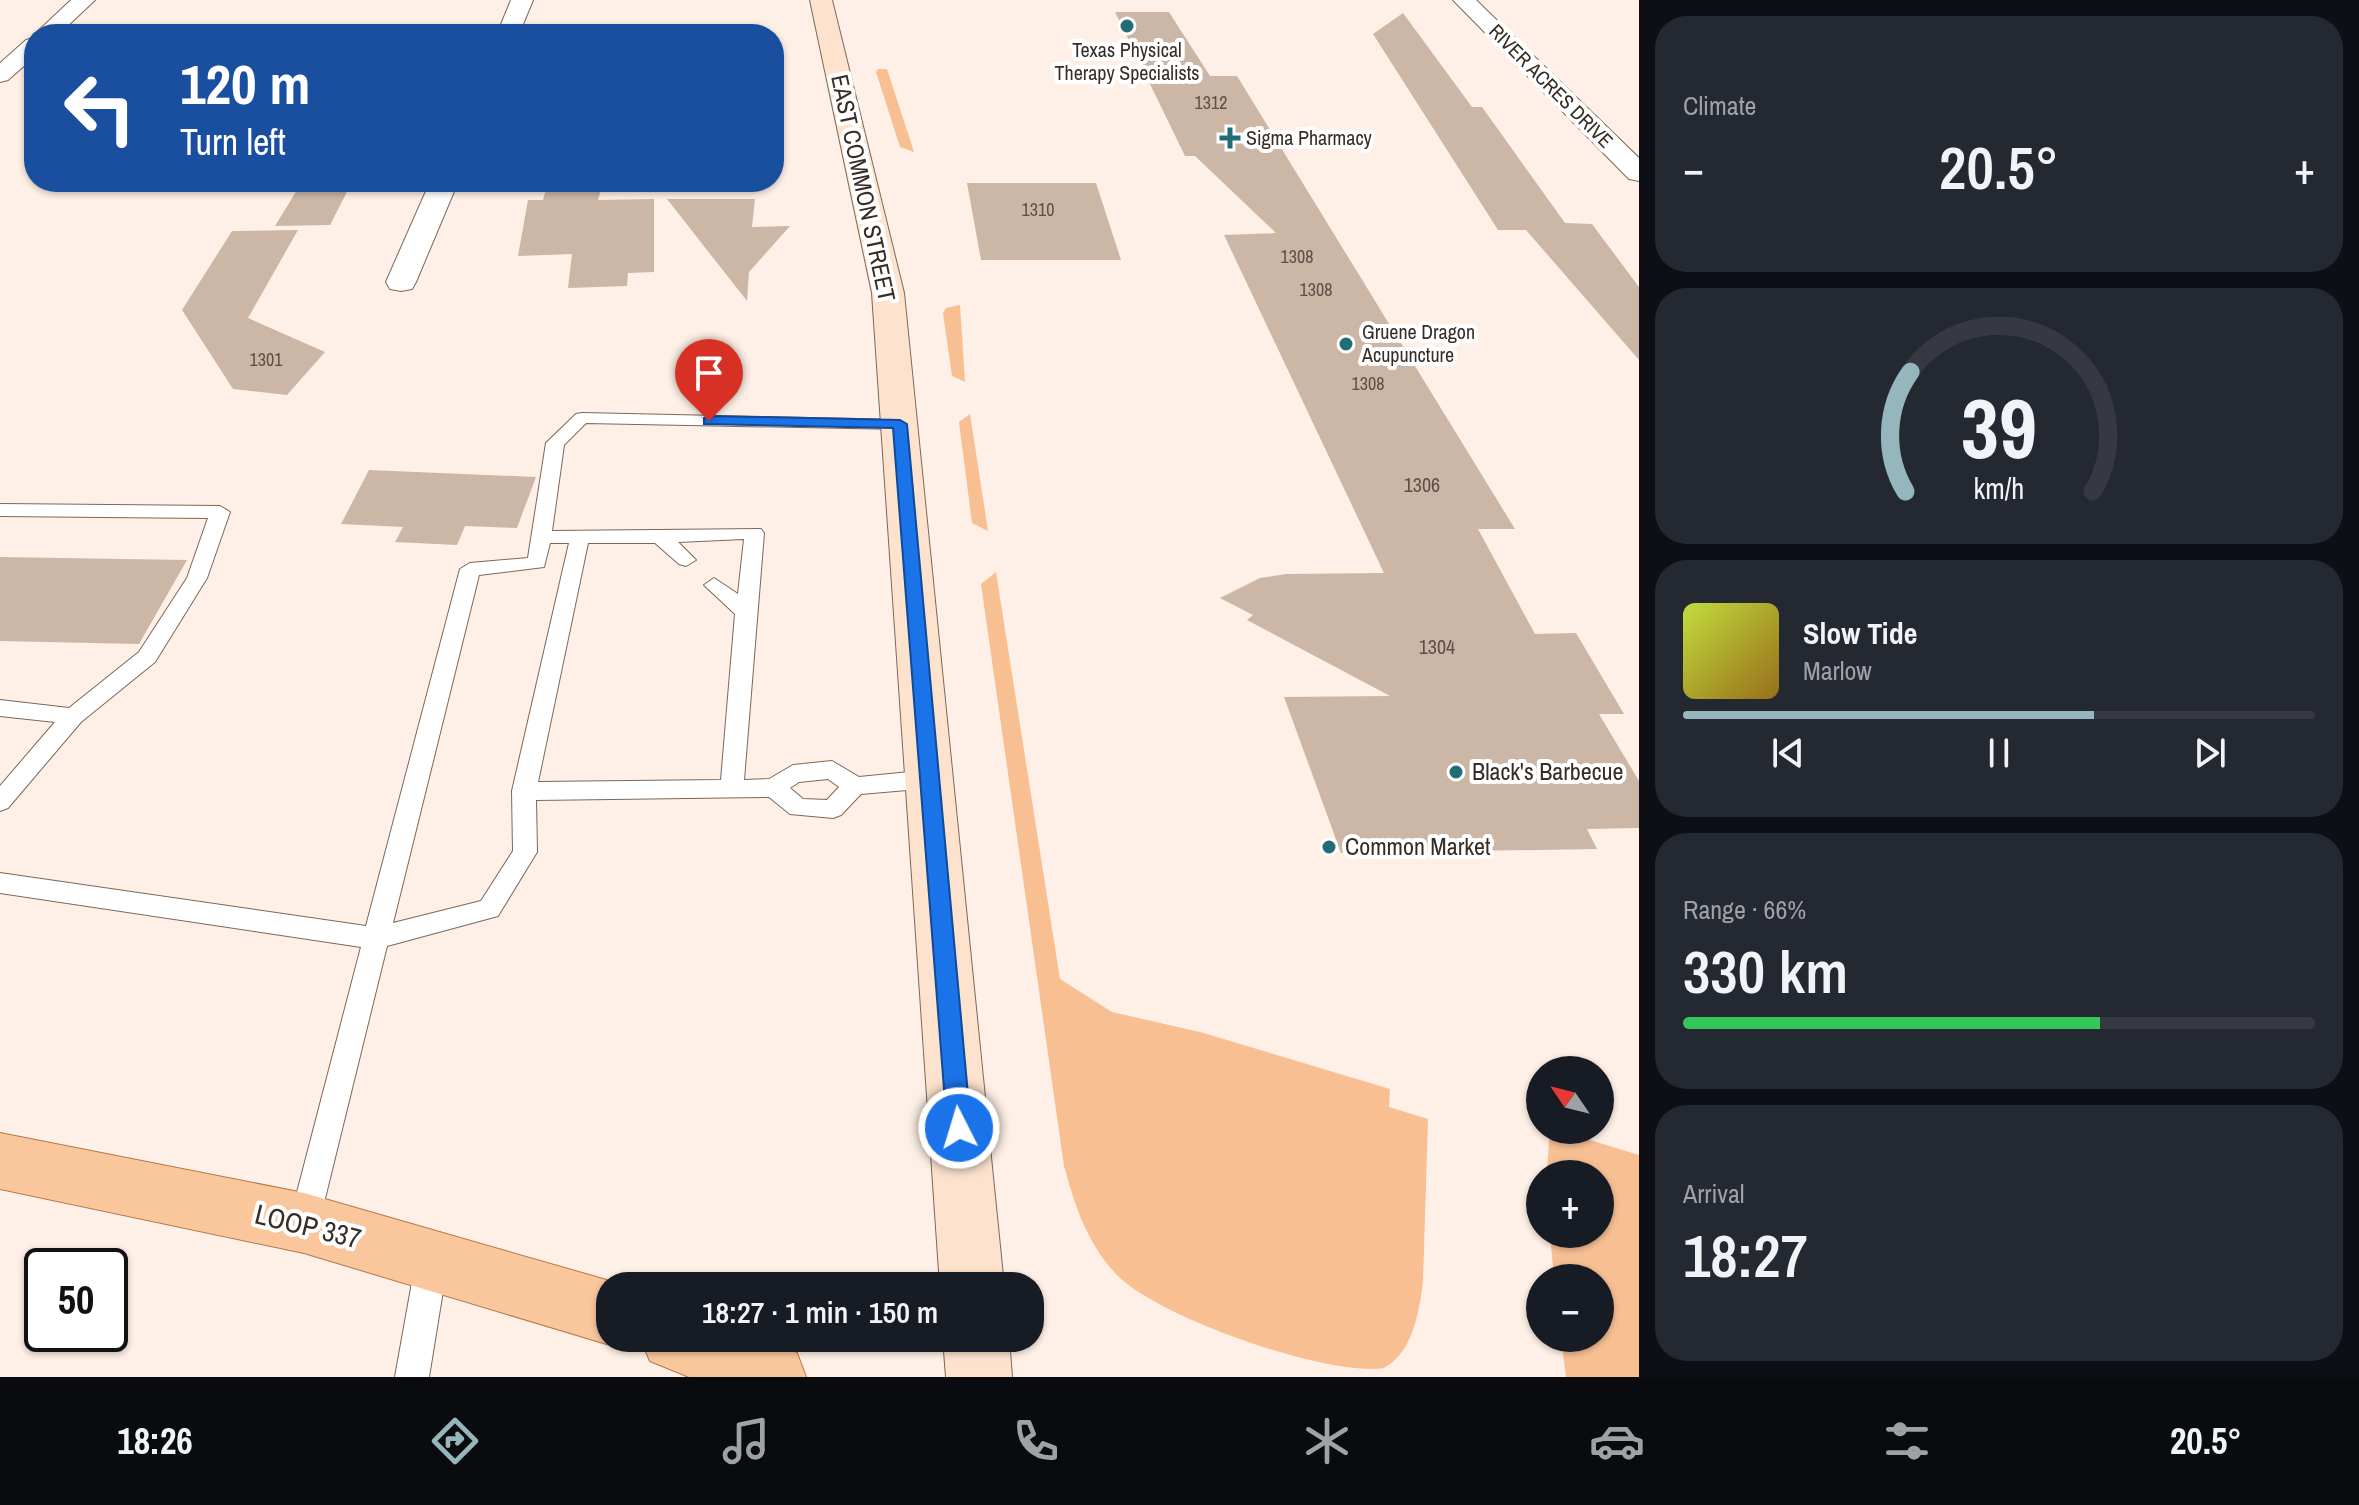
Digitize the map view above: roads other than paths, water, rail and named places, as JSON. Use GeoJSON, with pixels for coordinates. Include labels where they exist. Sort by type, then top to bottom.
{"type":"FeatureCollection","features":[{"type":"Feature","properties":{"kind":"main road","name":"EAST COMMON STREET"},"geometry":{"type":"LineString","coordinates":[[821,0],[885,273],[971,1272]]}},
{"type":"Feature","properties":{"kind":"main road","name":"LOOP 337"},"geometry":{"type":"LineString","coordinates":[[3,1167],[304,1223],[596,1309]]}},
{"type":"Feature","properties":{"kind":"main road"},"geometry":{"type":"LineString","coordinates":[[709,1352],[773,1377]]}},
{"type":"Feature","properties":{"kind":"main road"},"geometry":{"type":"LineString","coordinates":[[977,1352],[979,1377]]}},
{"type":"Feature","properties":{"kind":"street"},"geometry":{"type":"LineString","coordinates":[[57,24],[84,0]]}},
{"type":"Feature","properties":{"kind":"street"},"geometry":{"type":"LineString","coordinates":[[512,24],[522,0]]}},
{"type":"Feature","properties":{"kind":"street","name":"RIVER ACRES DRIVE"},"geometry":{"type":"LineString","coordinates":[[1464,0],[1639,173]]}},
{"type":"Feature","properties":{"kind":"street"},"geometry":{"type":"LineString","coordinates":[[0,75],[24,54]]}},
{"type":"Feature","properties":{"kind":"street"},"geometry":{"type":"LineString","coordinates":[[401,282],[440,192]]}},
{"type":"Feature","properties":{"kind":"lane"},"geometry":{"type":"LineString","coordinates":[[304,1223],[470,569],[537,563],[555,443],[582,418],[900,424]]}},
{"type":"Feature","properties":{"kind":"lane"},"geometry":{"type":"LineString","coordinates":[[0,510],[220,512],[197,578],[147,657],[73,716],[0,802]]}},
{"type":"Feature","properties":{"kind":"lane"},"geometry":{"type":"LineString","coordinates":[[541,537],[754,533],[732,789]]}},
{"type":"Feature","properties":{"kind":"lane"},"geometry":{"type":"LineString","coordinates":[[0,883],[376,938],[489,909],[525,852],[524,791],[580,536]]}},
{"type":"Feature","properties":{"kind":"lane"},"geometry":{"type":"LineString","coordinates":[[660,537],[686,560]]}},
{"type":"Feature","properties":{"kind":"lane"},"geometry":{"type":"LineString","coordinates":[[714,585],[746,612]]}},
{"type":"Feature","properties":{"kind":"lane"},"geometry":{"type":"LineString","coordinates":[[0,708],[73,716]]}},
{"type":"Feature","properties":{"kind":"lane"},"geometry":{"type":"LineString","coordinates":[[524,791],[774,788],[793,774],[832,770],[855,786],[930,779]]}},
{"type":"Feature","properties":{"kind":"lane"},"geometry":{"type":"LineString","coordinates":[[774,788],[798,808],[833,809],[855,786]]}},
{"type":"Feature","properties":{"kind":"lane"},"geometry":{"type":"LineString","coordinates":[[412,1377],[432,1259]]}},
{"type":"Feature","properties":{"kind":"place","name":"Texas Physical Therapy Specialists"},"geometry":{"type":"Point","coordinates":[1127,26]}},
{"type":"Feature","properties":{"kind":"place","name":"Sigma Pharmacy"},"geometry":{"type":"Point","coordinates":[1230,138]}},
{"type":"Feature","properties":{"kind":"place","name":"Gruene Dragon Acupuncture"},"geometry":{"type":"Point","coordinates":[1346,344]}},
{"type":"Feature","properties":{"kind":"place","name":"Black's Barbecue"},"geometry":{"type":"Point","coordinates":[1456,772]}},
{"type":"Feature","properties":{"kind":"place","name":"Common Market"},"geometry":{"type":"Point","coordinates":[1329,847]}}]}
